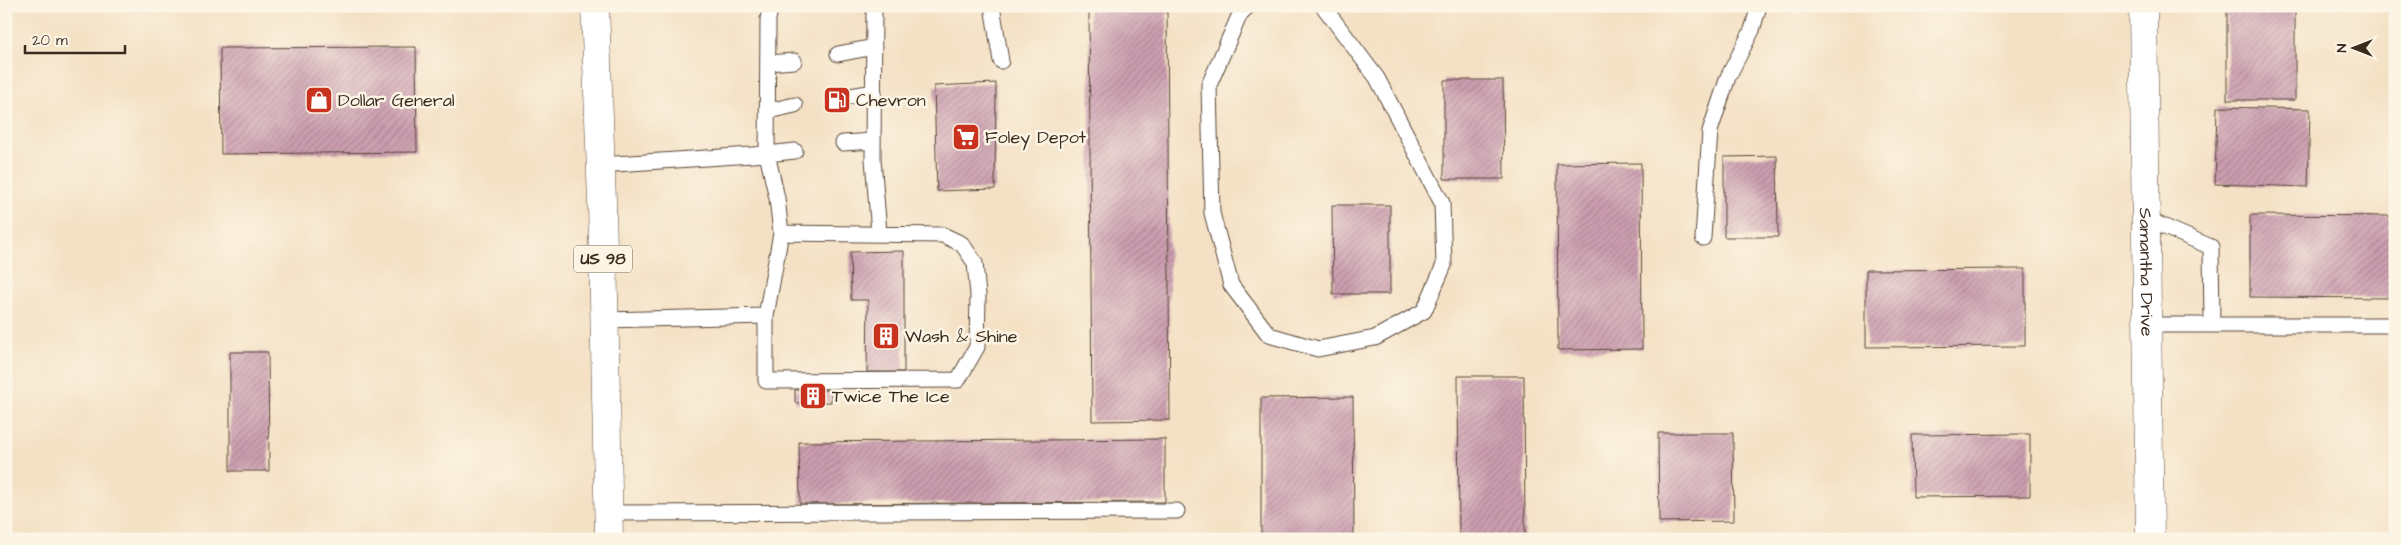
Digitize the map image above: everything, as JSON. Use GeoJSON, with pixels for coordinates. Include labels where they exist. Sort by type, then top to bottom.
{"type":"FeatureCollection","features":[{"type":"Feature","properties":{"kind":"street","name":"US 98"},"geometry":{"type":"LineString","coordinates":[[595,6],[605,320],[609,526]]}},
{"type":"Feature","properties":{"kind":"street","name":"Samantha Drive"},"geometry":{"type":"LineString","coordinates":[[2143,6],[2150,539]]}},
{"type":"Feature","properties":{"kind":"lane"},"geometry":{"type":"LineString","coordinates":[[771,6],[768,19],[767,154],[777,198],[781,233],[766,316],[766,381],[958,380],[977,347],[978,296],[975,263],[962,244],[943,235],[781,233]]}},
{"type":"Feature","properties":{"kind":"lane"},"geometry":{"type":"LineString","coordinates":[[874,6],[873,140],[879,233]]}},
{"type":"Feature","properties":{"kind":"lane"},"geometry":{"type":"LineString","coordinates":[[992,6],[1001,61]]}},
{"type":"Feature","properties":{"kind":"lane"},"geometry":{"type":"LineString","coordinates":[[1248,6],[1240,14],[1209,86],[1212,213],[1231,285],[1269,335],[1318,349],[1375,338],[1424,311],[1444,265],[1442,203],[1377,78],[1323,6]]}},
{"type":"Feature","properties":{"kind":"lane"},"geometry":{"type":"LineString","coordinates":[[1703,238],[1710,131],[1728,77],[1752,30],[1759,6]]}},
{"type":"Feature","properties":{"kind":"lane"},"geometry":{"type":"LineString","coordinates":[[838,54],[874,47]]}},
{"type":"Feature","properties":{"kind":"lane"},"geometry":{"type":"LineString","coordinates":[[768,63],[794,61]]}},
{"type":"Feature","properties":{"kind":"lane"},"geometry":{"type":"LineString","coordinates":[[839,98],[874,92]]}},
{"type":"Feature","properties":{"kind":"lane"},"geometry":{"type":"LineString","coordinates":[[768,111],[795,105]]}},
{"type":"Feature","properties":{"kind":"lane"},"geometry":{"type":"LineString","coordinates":[[843,143],[873,140]]}},
{"type":"Feature","properties":{"kind":"lane"},"geometry":{"type":"LineString","coordinates":[[600,165],[795,151]]}},
{"type":"Feature","properties":{"kind":"lane"},"geometry":{"type":"LineString","coordinates":[[2146,219],[2211,247],[2212,325]]}},
{"type":"Feature","properties":{"kind":"lane"},"geometry":{"type":"LineString","coordinates":[[605,320],[766,316]]}},
{"type":"Feature","properties":{"kind":"lane"},"geometry":{"type":"LineString","coordinates":[[2147,325],[2395,325]]}},
{"type":"Feature","properties":{"kind":"lane"},"geometry":{"type":"LineString","coordinates":[[609,526],[1177,511]]}},
{"type":"Feature","properties":{"kind":"building"},"geometry":{"type":"Polygon","coordinates":[[[1089,6],[1167,6],[1170,420],[1092,421],[1089,6]]]}},
{"type":"Feature","properties":{"kind":"building"},"geometry":{"type":"Polygon","coordinates":[[[2227,6],[2295,6],[2295,100],[2227,100],[2227,6]]]}},
{"type":"Feature","properties":{"kind":"building","name":"Dollar General"},"geometry":{"type":"Polygon","coordinates":[[[416,47],[417,152],[221,154],[220,48],[416,47]]]}},
{"type":"Feature","properties":{"kind":"building"},"geometry":{"type":"Polygon","coordinates":[[[1444,80],[1503,80],[1504,179],[1444,179],[1444,80]]]}},
{"type":"Feature","properties":{"kind":"building","name":"Foley Depot"},"geometry":{"type":"Polygon","coordinates":[[[996,83],[995,189],[937,191],[934,86],[996,83]]]}},
{"type":"Feature","properties":{"kind":"building"},"geometry":{"type":"Polygon","coordinates":[[[2217,107],[2310,109],[2308,187],[2215,184],[2217,107]]]}},
{"type":"Feature","properties":{"kind":"building"},"geometry":{"type":"Polygon","coordinates":[[[1777,156],[1778,237],[1724,237],[1724,157],[1777,156]]]}},
{"type":"Feature","properties":{"kind":"building"},"geometry":{"type":"Polygon","coordinates":[[[1641,163],[1642,349],[1558,350],[1557,164],[1641,163]]]}},
{"type":"Feature","properties":{"kind":"building"},"geometry":{"type":"Polygon","coordinates":[[[1332,205],[1390,205],[1390,294],[1333,294],[1332,205]]]}},
{"type":"Feature","properties":{"kind":"building"},"geometry":{"type":"Polygon","coordinates":[[[2250,215],[2395,216],[2395,298],[2250,297],[2250,215]]]}},
{"type":"Feature","properties":{"kind":"building","name":"Wash & Shine"},"geometry":{"type":"Polygon","coordinates":[[[904,251],[904,372],[867,372],[868,300],[851,300],[850,252],[904,251]]]}},
{"type":"Feature","properties":{"kind":"building"},"geometry":{"type":"Polygon","coordinates":[[[2025,269],[2025,346],[1866,347],[1866,270],[2025,269]]]}},
{"type":"Feature","properties":{"kind":"building"},"geometry":{"type":"Polygon","coordinates":[[[230,352],[268,352],[269,471],[230,471],[230,352]]]}},
{"type":"Feature","properties":{"kind":"building"},"geometry":{"type":"Polygon","coordinates":[[[1458,376],[1524,376],[1525,539],[1459,539],[1458,376]]]}},
{"type":"Feature","properties":{"kind":"building","name":"Twice The Ice"},"geometry":{"type":"Polygon","coordinates":[[[795,390],[831,390],[831,402],[795,403],[795,390]]]}},
{"type":"Feature","properties":{"kind":"building"},"geometry":{"type":"Polygon","coordinates":[[[1353,397],[1354,539],[1261,539],[1261,398],[1353,397]]]}},
{"type":"Feature","properties":{"kind":"building"},"geometry":{"type":"Polygon","coordinates":[[[1658,433],[1733,433],[1734,521],[1659,522],[1658,433]]]}},
{"type":"Feature","properties":{"kind":"building"},"geometry":{"type":"Polygon","coordinates":[[[2030,434],[2030,496],[1913,497],[1912,435],[2030,434]]]}},
{"type":"Feature","properties":{"kind":"building"},"geometry":{"type":"Polygon","coordinates":[[[1165,439],[1165,502],[800,504],[799,442],[1165,439]]]}},
{"type":"Feature","properties":{"kind":"place","name":"Dollar General"},"geometry":{"type":"Point","coordinates":[319,100]}},
{"type":"Feature","properties":{"kind":"place","name":"Chevron"},"geometry":{"type":"Point","coordinates":[837,100]}},
{"type":"Feature","properties":{"kind":"place","name":"Foley Depot"},"geometry":{"type":"Point","coordinates":[966,137]}},
{"type":"Feature","properties":{"kind":"place","name":"Wash & Shine"},"geometry":{"type":"Point","coordinates":[886,336]}},
{"type":"Feature","properties":{"kind":"place","name":"Twice The Ice"},"geometry":{"type":"Point","coordinates":[813,396]}}]}
